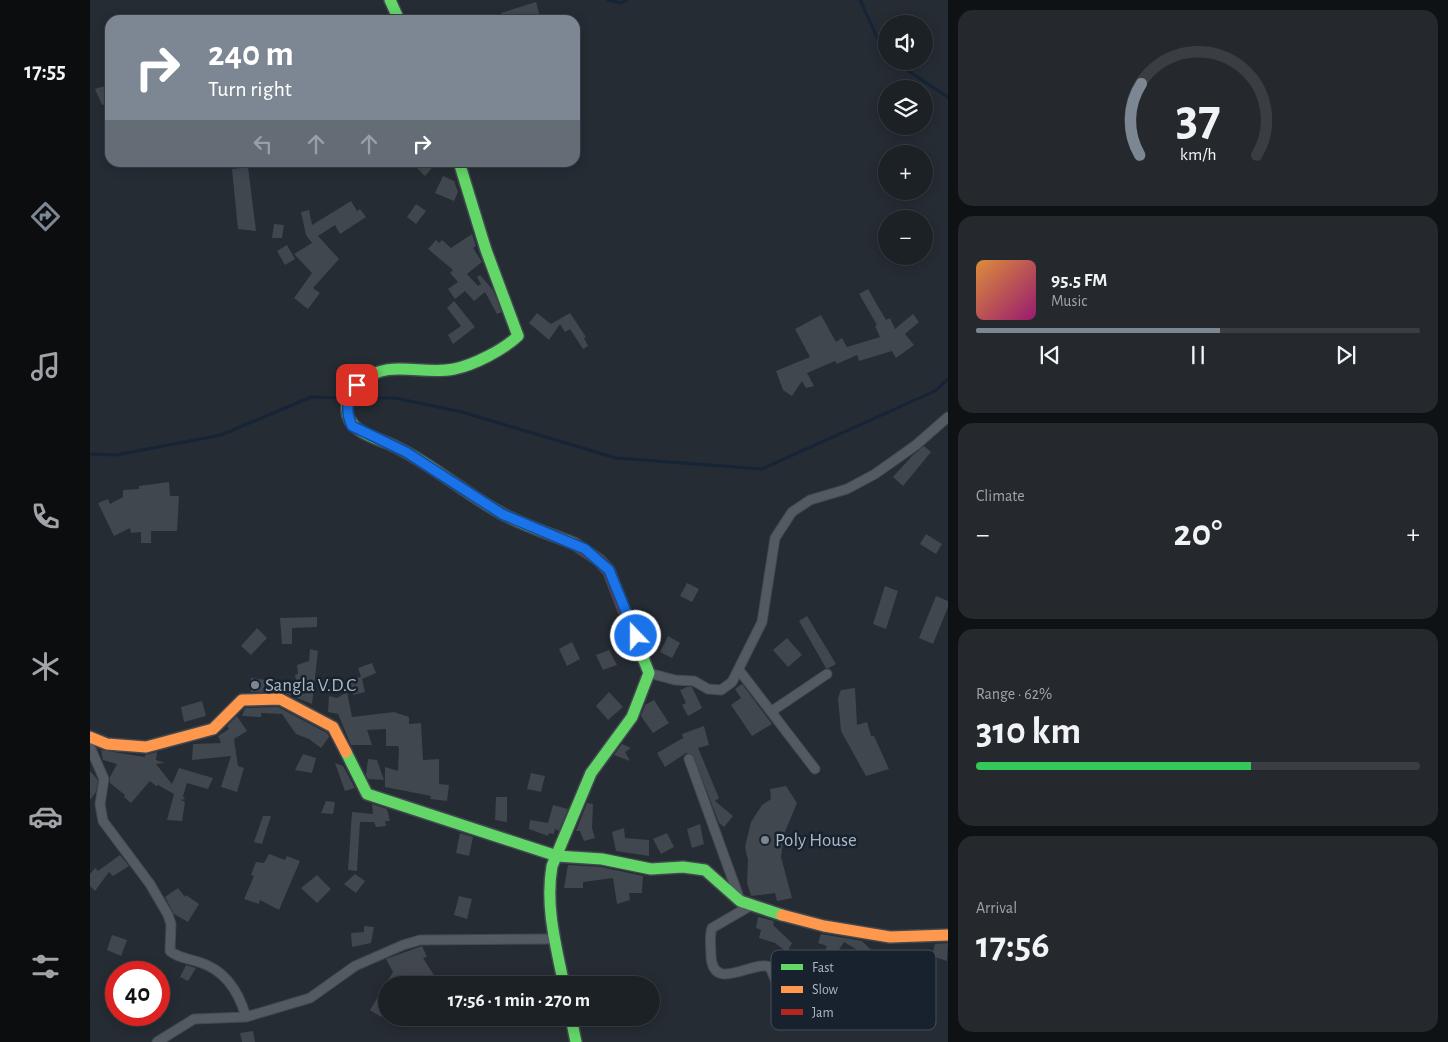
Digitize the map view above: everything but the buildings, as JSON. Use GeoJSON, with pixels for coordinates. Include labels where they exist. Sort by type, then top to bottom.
{"type":"FeatureCollection","features":[{"type":"Feature","properties":{"kind":"street"},"geometry":{"type":"LineString","coordinates":[[390,0],[397,15]]}},
{"type":"Feature","properties":{"kind":"street"},"geometry":{"type":"LineString","coordinates":[[461,167],[486,250],[518,331],[518,336],[515,341],[504,347],[488,352],[456,369],[444,371],[398,367],[388,368],[375,373],[357,385],[352,392],[347,409],[348,418],[352,426],[358,430],[406,452],[502,514],[576,544],[599,560],[609,570],[649,674],[632,717],[591,773],[557,856],[550,865],[550,900],[562,976]]}},
{"type":"Feature","properties":{"kind":"street"},"geometry":{"type":"LineString","coordinates":[[649,674],[675,680],[694,681],[708,689],[721,690],[732,682],[762,622],[775,538],[792,512],[810,500],[847,489],[874,474],[916,445],[948,418]]}},
{"type":"Feature","properties":{"kind":"street"},"geometry":{"type":"LineString","coordinates":[[739,670],[815,768]]}},
{"type":"Feature","properties":{"kind":"street"},"geometry":{"type":"LineString","coordinates":[[772,711],[826,674]]}},
{"type":"Feature","properties":{"kind":"street"},"geometry":{"type":"LineString","coordinates":[[90,737],[108,744],[146,746],[213,729],[242,700],[280,699],[333,727],[367,794],[557,856],[602,859],[651,870],[683,867],[706,870],[745,903],[824,926],[890,937],[948,935]]}},
{"type":"Feature","properties":{"kind":"street"},"geometry":{"type":"LineString","coordinates":[[90,747],[104,778],[100,804],[104,822],[150,884],[168,915],[171,924],[170,951],[181,957],[211,967],[230,983],[241,999],[246,1017]]}},
{"type":"Feature","properties":{"kind":"street"},"geometry":{"type":"LineString","coordinates":[[689,759],[745,903]]}},
{"type":"Feature","properties":{"kind":"street"},"geometry":{"type":"LineString","coordinates":[[745,903],[712,928],[710,933],[712,962],[715,969],[720,973],[746,972],[759,965],[770,967],[771,969]]}},
{"type":"Feature","properties":{"kind":"street"},"geometry":{"type":"LineString","coordinates":[[157,1042],[194,1019],[246,1017],[310,998],[355,966],[403,945],[420,940],[555,939]]}},
{"type":"Feature","properties":{"kind":"street"},"geometry":{"type":"LineString","coordinates":[[573,1026],[576,1042]]}},
{"type":"Feature","properties":{"kind":"waterway"},"geometry":{"type":"LineString","coordinates":[[608,0],[621,3],[627,0]]}},
{"type":"Feature","properties":{"kind":"waterway"},"geometry":{"type":"LineString","coordinates":[[860,0],[878,39]]}},
{"type":"Feature","properties":{"kind":"waterway"},"geometry":{"type":"LineString","coordinates":[[907,70],[948,97]]}},
{"type":"Feature","properties":{"kind":"waterway"},"geometry":{"type":"LineString","coordinates":[[354,398],[395,398],[462,412],[616,458],[762,469],[935,391],[948,379]]}},
{"type":"Feature","properties":{"kind":"waterway"},"geometry":{"type":"LineString","coordinates":[[90,454],[116,455],[221,435],[311,397],[345,398]]}},
{"type":"Feature","properties":{"kind":"traffic: fast"},"geometry":{"type":"LineString","coordinates":[[390,0],[397,15]]}},
{"type":"Feature","properties":{"kind":"traffic: fast"},"geometry":{"type":"LineString","coordinates":[[461,167],[486,250],[518,336],[496,352],[462,367],[442,371],[393,369],[371,375],[357,385],[351,393],[347,406],[348,415],[351,422],[362,432],[406,452],[501,513],[528,526],[575,544]]}},
{"type":"Feature","properties":{"kind":"traffic: fast"},"geometry":{"type":"LineString","coordinates":[[562,976],[551,911],[550,881],[552,866],[591,773],[632,717],[649,673],[634,635]]}},
{"type":"Feature","properties":{"kind":"traffic: fast"},"geometry":{"type":"LineString","coordinates":[[346,752],[367,794],[557,856],[602,859],[651,869],[683,867],[705,870],[740,901],[782,915]]}},
{"type":"Feature","properties":{"kind":"traffic: fast"},"geometry":{"type":"LineString","coordinates":[[573,1026],[576,1042]]}},
{"type":"Feature","properties":{"kind":"traffic: slow"},"geometry":{"type":"LineString","coordinates":[[90,737],[107,744],[146,747],[213,729],[242,700],[280,699],[333,727],[346,752]]}},
{"type":"Feature","properties":{"kind":"traffic: slow"},"geometry":{"type":"LineString","coordinates":[[782,915],[824,926],[890,937],[948,935]]}},
{"type":"Feature","properties":{"kind":"traffic: jam"},"geometry":{"type":"LineString","coordinates":[[575,544],[599,560],[609,571],[634,635]]}},
{"type":"Feature","properties":{"kind":"place","name":"Sangla V.D.C"},"geometry":{"type":"Point","coordinates":[255,685]}},
{"type":"Feature","properties":{"kind":"place","name":"Poly House"},"geometry":{"type":"Point","coordinates":[765,840]}},
{"type":"Feature","properties":{"kind":"route"},"geometry":{"type":"LineString","coordinates":[[357,385],[348,400],[348,418],[352,426],[362,433],[406,452],[502,514],[585,549],[609,570],[636,636]]}}]}
